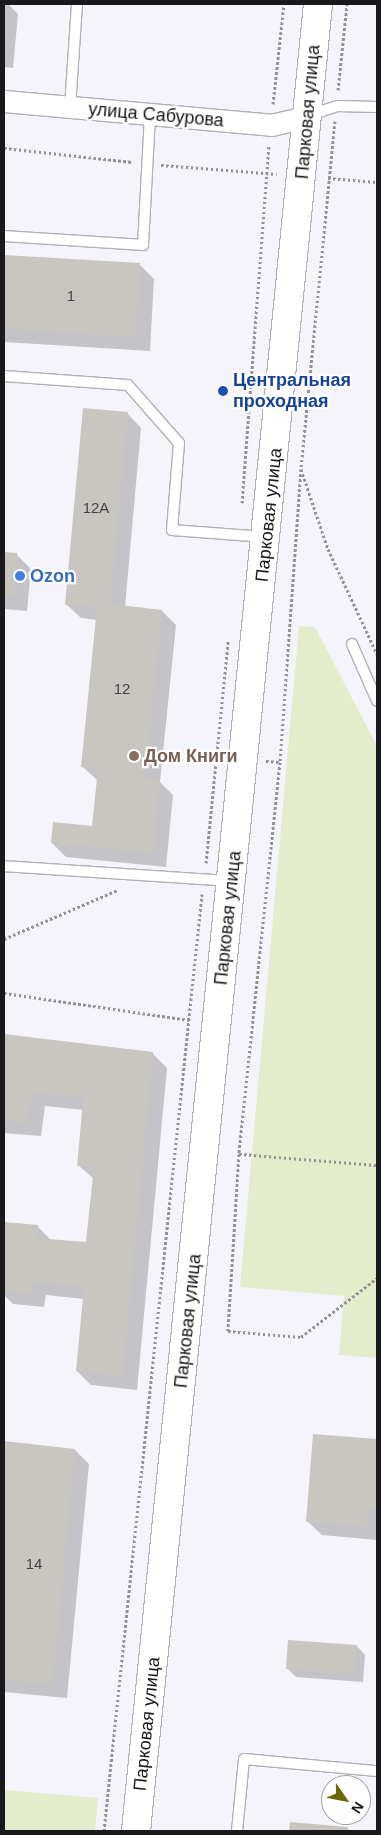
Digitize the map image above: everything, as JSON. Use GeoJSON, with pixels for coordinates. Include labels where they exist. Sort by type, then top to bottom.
{"type":"FeatureCollection","features":[{"type":"Feature","properties":{"kind":"main road","name":"Парковая улица"},"geometry":{"type":"LineString","coordinates":[[136,1831],[318,4]]}},
{"type":"Feature","properties":{"kind":"street","name":"улица Сабурова"},"geometry":{"type":"LineString","coordinates":[[4,100],[271,125],[307,116]]}},
{"type":"Feature","properties":{"kind":"lane"},"geometry":{"type":"LineString","coordinates":[[70,107],[77,4]]}},
{"type":"Feature","properties":{"kind":"lane"},"geometry":{"type":"LineString","coordinates":[[307,116],[337,106],[377,107]]}},
{"type":"Feature","properties":{"kind":"lane"},"geometry":{"type":"LineString","coordinates":[[4,236],[142,245],[150,114]]}},
{"type":"Feature","properties":{"kind":"lane"},"geometry":{"type":"LineString","coordinates":[[4,376],[128,385],[179,443],[172,530],[266,537]]}},
{"type":"Feature","properties":{"kind":"lane"},"geometry":{"type":"LineString","coordinates":[[352,644],[377,701]]}},
{"type":"Feature","properties":{"kind":"lane"},"geometry":{"type":"LineString","coordinates":[[4,866],[154,874],[232,881]]}},
{"type":"Feature","properties":{"kind":"lane"},"geometry":{"type":"LineString","coordinates":[[237,1831],[244,1759],[377,1771]]}},
{"type":"Feature","properties":{"kind":"path"},"geometry":{"type":"LineString","coordinates":[[239,536],[266,173],[284,4]]}},
{"type":"Feature","properties":{"kind":"path"},"geometry":{"type":"LineString","coordinates":[[346,4],[301,469],[280,762],[239,1154],[228,1331],[301,1337],[377,1278]]}},
{"type":"Feature","properties":{"kind":"path"},"geometry":{"type":"LineString","coordinates":[[4,148],[146,163],[377,182]]}},
{"type":"Feature","properties":{"kind":"path"},"geometry":{"type":"LineString","coordinates":[[301,469],[328,549],[377,654]]}},
{"type":"Feature","properties":{"kind":"path"},"geometry":{"type":"LineString","coordinates":[[104,1831],[229,632]]}},
{"type":"Feature","properties":{"kind":"path"},"geometry":{"type":"LineString","coordinates":[[4,939],[154,874]]}},
{"type":"Feature","properties":{"kind":"path"},"geometry":{"type":"LineString","coordinates":[[4,993],[189,1020]]}},
{"type":"Feature","properties":{"kind":"path"},"geometry":{"type":"LineString","coordinates":[[239,1154],[377,1165]]}},
{"type":"Feature","properties":{"kind":"green space"},"geometry":{"type":"Polygon","coordinates":[[[299,626],[315,627],[377,746],[377,1358],[339,1355],[344,1296],[240,1287],[299,626]]]}},
{"type":"Feature","properties":{"kind":"green space"},"geometry":{"type":"Polygon","coordinates":[[[4,1790],[98,1798],[95,1831],[4,1831],[4,1790]]]}},
{"type":"Feature","properties":{"kind":"building"},"geometry":{"type":"Polygon","coordinates":[[[4,255],[140,263],[136,337],[4,329],[4,255]]]}},
{"type":"Feature","properties":{"kind":"building"},"geometry":{"type":"Polygon","coordinates":[[[83,408],[128,412],[110,604],[162,610],[145,778],[160,780],[153,853],[51,843],[53,822],[92,826],[98,769],[81,767],[97,607],[65,605],[83,408]]]}},
{"type":"Feature","properties":{"kind":"building"},"geometry":{"type":"Polygon","coordinates":[[[4,552],[17,553],[14,597],[4,597],[4,552]]]}},
{"type":"Feature","properties":{"kind":"building"},"geometry":{"type":"Polygon","coordinates":[[[4,1034],[153,1052],[123,1376],[76,1371],[84,1287],[32,1282],[31,1294],[4,1291],[4,1222],[38,1225],[36,1238],[86,1242],[94,1166],[77,1166],[86,1068],[82,1098],[32,1092],[27,1123],[4,1121],[4,1034]]]}},
{"type":"Feature","properties":{"kind":"building"},"geometry":{"type":"Polygon","coordinates":[[[313,1434],[377,1439],[377,1510],[368,1509],[366,1526],[306,1522],[313,1434]]]}},
{"type":"Feature","properties":{"kind":"building"},"geometry":{"type":"Polygon","coordinates":[[[4,1441],[75,1449],[53,1685],[4,1680],[4,1441]]]}},
{"type":"Feature","properties":{"kind":"building"},"geometry":{"type":"Polygon","coordinates":[[[288,1640],[357,1645],[355,1674],[286,1669],[288,1640]]]}},
{"type":"Feature","properties":{"kind":"building"},"geometry":{"type":"Polygon","coordinates":[[[290,1822],[348,1827],[347,1831],[289,1831],[290,1822]]]}},
{"type":"Feature","properties":{"kind":"place","name":"Центральная проходная"},"geometry":{"type":"Point","coordinates":[223,391]}},
{"type":"Feature","properties":{"kind":"place","name":"Ozon"},"geometry":{"type":"Point","coordinates":[20,576]}},
{"type":"Feature","properties":{"kind":"place","name":"Дом Книги"},"geometry":{"type":"Point","coordinates":[134,756]}}]}
